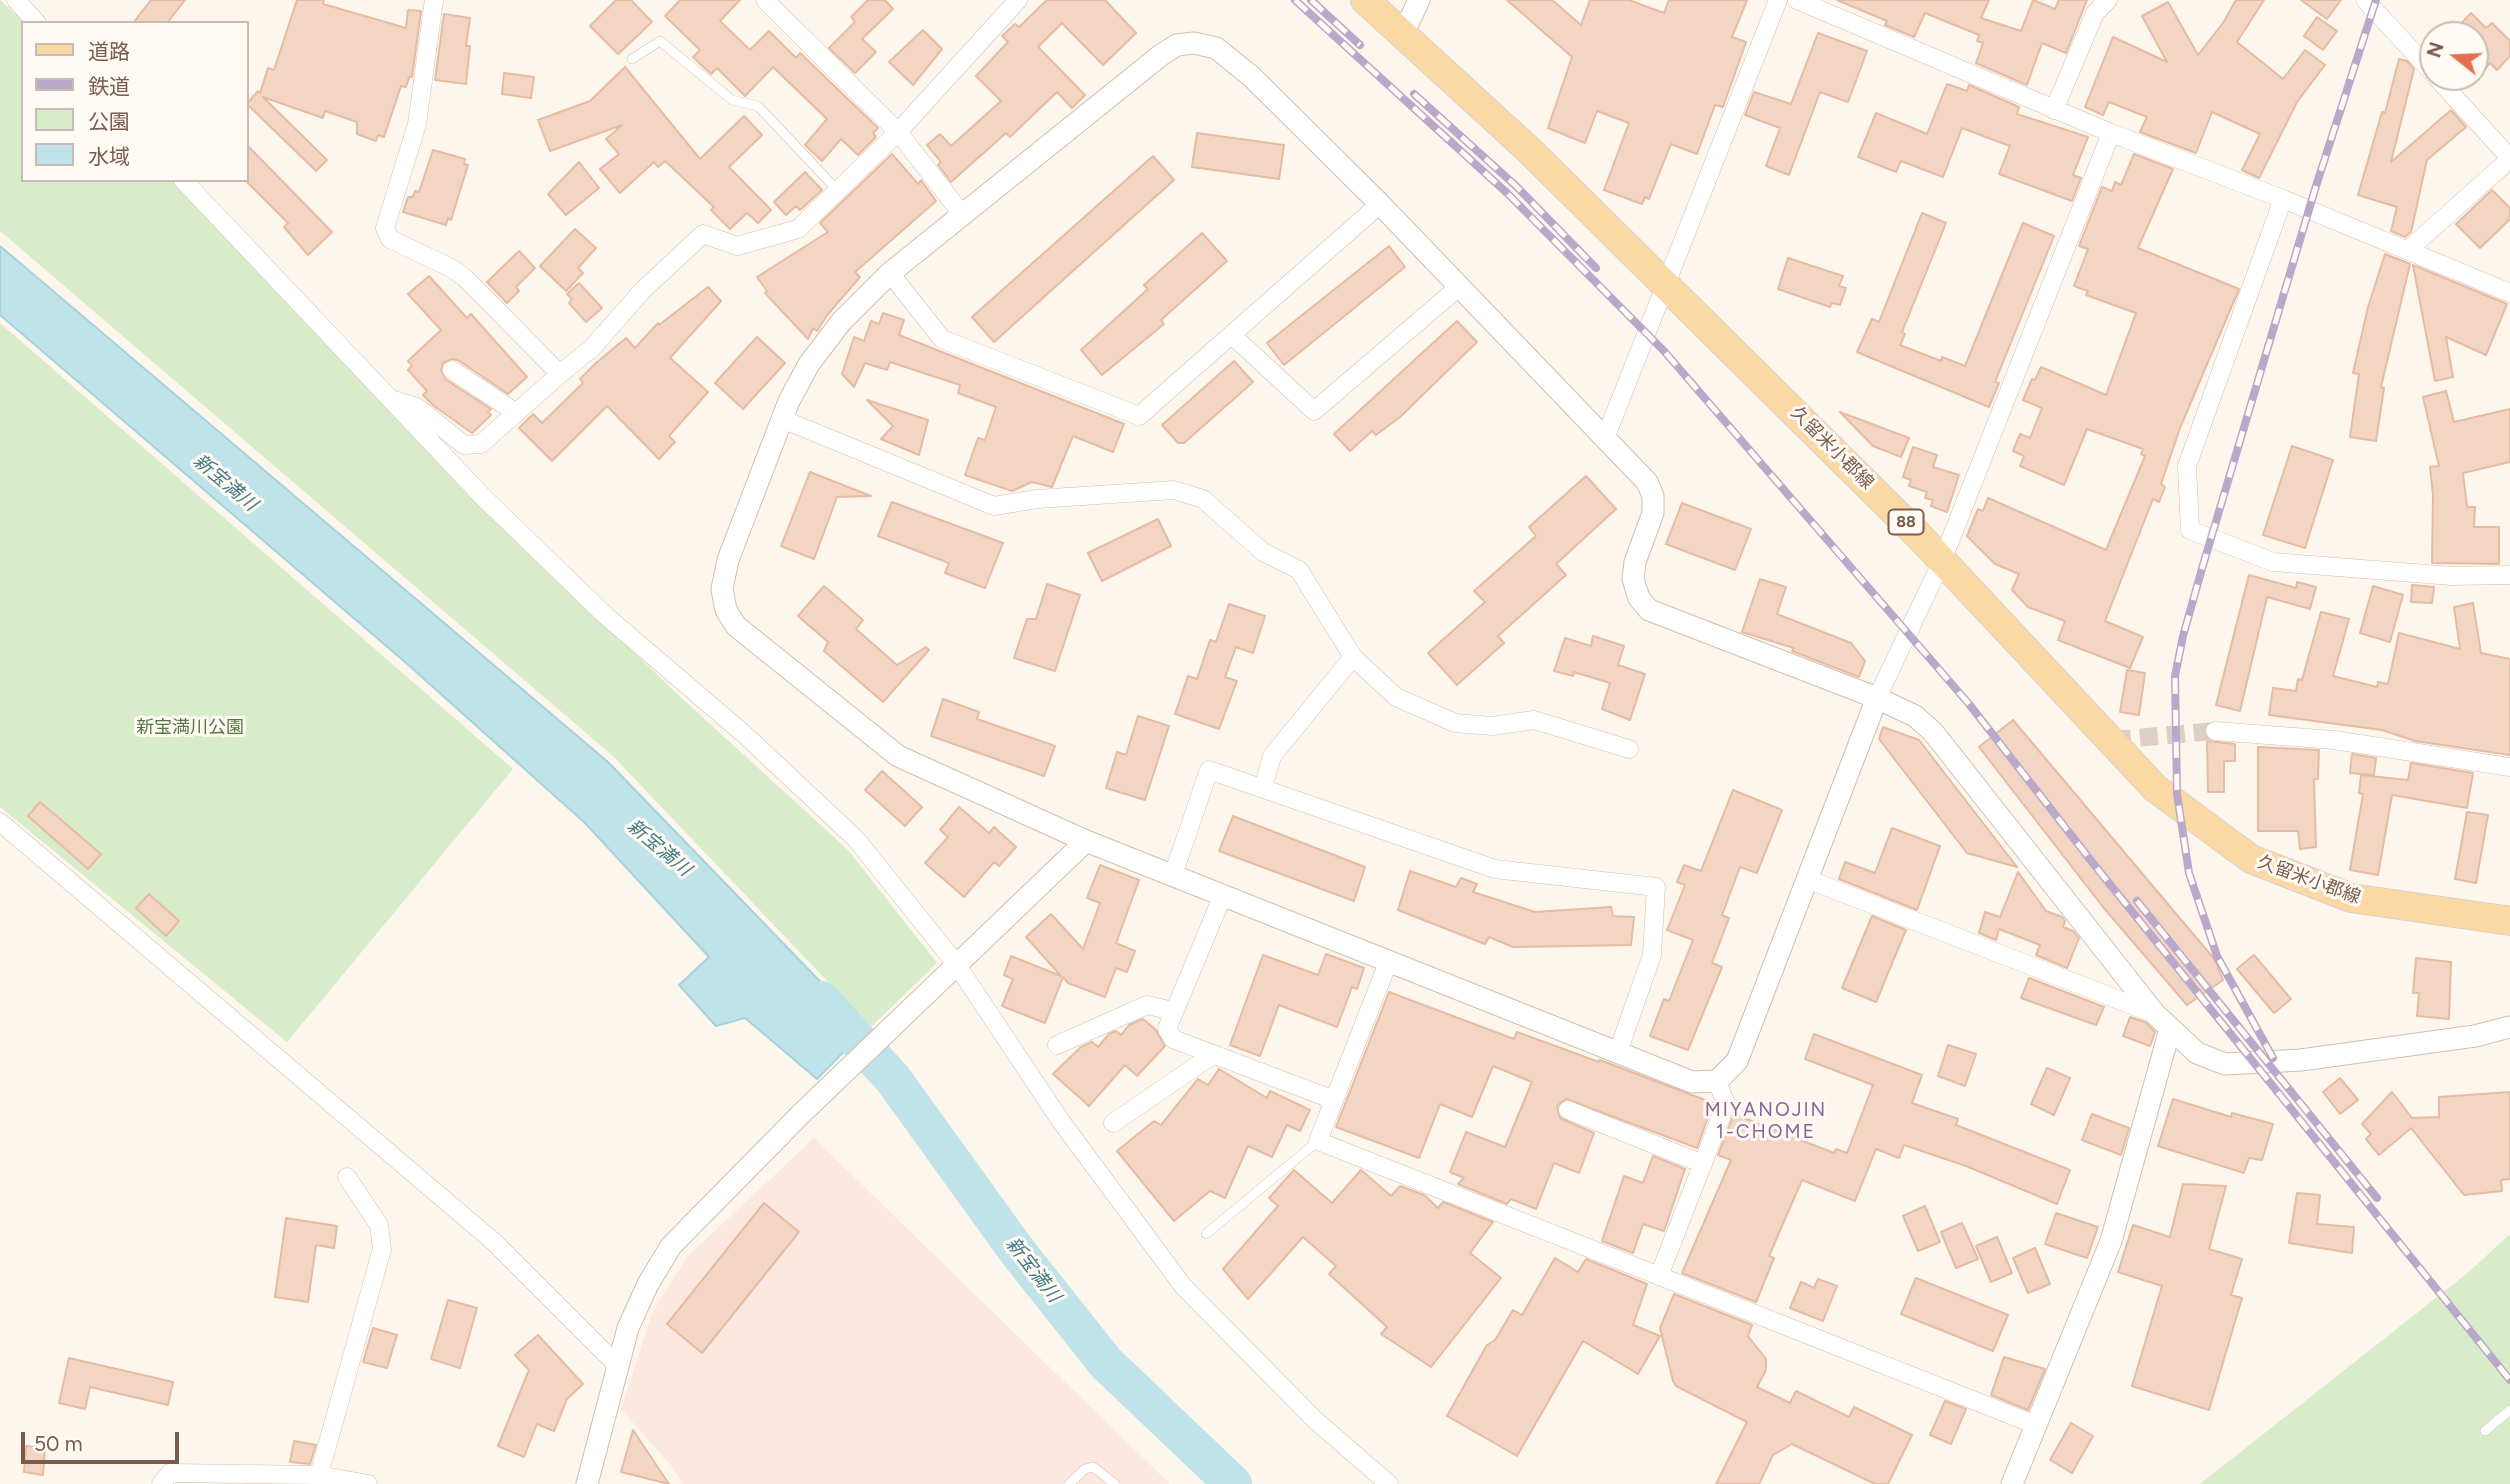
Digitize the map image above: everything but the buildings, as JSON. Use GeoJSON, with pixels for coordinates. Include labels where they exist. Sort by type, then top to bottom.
{"type":"FeatureCollection","features":[{"type":"Feature","properties":{"kind":"main road","name":"久留米小郡線"},"geometry":{"type":"LineString","coordinates":[[1366,0],[1530,151],[1668,285],[1942,561],[2155,788],[2251,859],[2351,898],[2510,921]]}},
{"type":"Feature","properties":{"kind":"street"},"geometry":{"type":"LineString","coordinates":[[16,0],[35,21]]}},
{"type":"Feature","properties":{"kind":"street"},"geometry":{"type":"LineString","coordinates":[[434,0],[416,124],[385,228],[390,239],[452,268],[464,277],[560,374]]}},
{"type":"Feature","properties":{"kind":"street"},"geometry":{"type":"LineString","coordinates":[[765,0],[898,132],[962,214]]}},
{"type":"Feature","properties":{"kind":"street"},"geometry":{"type":"LineString","coordinates":[[388,398],[417,407],[464,445],[481,444],[592,348],[650,283],[703,234],[737,246],[798,229],[898,132],[1018,0]]}},
{"type":"Feature","properties":{"kind":"street"},"geometry":{"type":"LineString","coordinates":[[1403,34],[1419,0]]}},
{"type":"Feature","properties":{"kind":"street"},"geometry":{"type":"LineString","coordinates":[[1606,436],[1668,285],[1778,0]]}},
{"type":"Feature","properties":{"kind":"street"},"geometry":{"type":"LineString","coordinates":[[1797,0],[2054,110],[2283,199],[2510,293]]}},
{"type":"Feature","properties":{"kind":"street"},"geometry":{"type":"LineString","coordinates":[[2054,110],[2095,13],[2108,0]]}},
{"type":"Feature","properties":{"kind":"street"},"geometry":{"type":"LineString","coordinates":[[2365,0],[2419,58]]}},
{"type":"Feature","properties":{"kind":"street"},"geometry":{"type":"LineString","coordinates":[[2111,133],[1942,561],[1877,698],[1737,1061],[1717,1081],[1692,1082],[1086,841],[898,756],[736,626],[726,610],[722,589],[726,570],[782,419],[817,354],[841,322],[890,272],[1161,54],[1177,45],[1194,43],[1216,48],[1252,77],[1380,204],[1606,436],[1647,482],[1653,496],[1653,513],[1635,562],[1633,579],[1639,598],[1650,610],[1877,698],[1915,716],[1933,732],[2155,1014],[2197,1053],[2225,1065],[2301,1060],[2476,1036],[2510,1027]]}},
{"type":"Feature","properties":{"kind":"street"},"geometry":{"type":"LineString","coordinates":[[2408,250],[2510,159],[2449,91]]}},
{"type":"Feature","properties":{"kind":"street"},"geometry":{"type":"LineString","coordinates":[[185,182],[483,497],[606,616],[744,734],[856,839],[957,965],[1060,1120],[1183,1286],[1315,1420],[1390,1484]]}},
{"type":"Feature","properties":{"kind":"street"},"geometry":{"type":"LineString","coordinates":[[2283,199],[2187,466],[2190,530],[2273,562],[2452,576],[2510,575]]}},
{"type":"Feature","properties":{"kind":"street"},"geometry":{"type":"LineString","coordinates":[[890,272],[942,339],[1139,416],[1380,204]]}},
{"type":"Feature","properties":{"kind":"street"},"geometry":{"type":"LineString","coordinates":[[1233,336],[1314,411],[1460,286]]}},
{"type":"Feature","properties":{"kind":"street"},"geometry":{"type":"LineString","coordinates":[[452,370],[515,412]]}},
{"type":"Feature","properties":{"kind":"street"},"geometry":{"type":"LineString","coordinates":[[782,419],[994,506],[1037,499],[1174,490],[1203,499],[1263,552],[1299,570],[1353,657],[1396,697],[1455,723],[1492,726],[1534,720],[1629,749]]}},
{"type":"Feature","properties":{"kind":"street"},"geometry":{"type":"LineString","coordinates":[[1263,789],[1272,756],[1353,657]]}},
{"type":"Feature","properties":{"kind":"street"},"geometry":{"type":"LineString","coordinates":[[2215,731],[2334,740],[2510,767]]}},
{"type":"Feature","properties":{"kind":"street"},"geometry":{"type":"LineString","coordinates":[[1173,875],[1209,770],[1494,869],[1656,887],[1652,955],[1618,1052]]}},
{"type":"Feature","properties":{"kind":"street"},"geometry":{"type":"LineString","coordinates":[[0,822],[494,1242],[617,1365]]}},
{"type":"Feature","properties":{"kind":"street"},"geometry":{"type":"LineString","coordinates":[[587,1484],[617,1365],[643,1295],[671,1246],[801,1114],[894,1028],[1086,841]]}},
{"type":"Feature","properties":{"kind":"street"},"geometry":{"type":"LineString","coordinates":[[1807,879],[2155,1014]]}},
{"type":"Feature","properties":{"kind":"street"},"geometry":{"type":"LineString","coordinates":[[1223,895],[1167,1030],[1173,1039],[1334,1100]]}},
{"type":"Feature","properties":{"kind":"street"},"geometry":{"type":"LineString","coordinates":[[1389,960],[1318,1141],[2036,1425]]}},
{"type":"Feature","properties":{"kind":"street"},"geometry":{"type":"LineString","coordinates":[[1057,1045],[1147,1005],[1173,1011]]}},
{"type":"Feature","properties":{"kind":"street"},"geometry":{"type":"LineString","coordinates":[[2012,1484],[2111,1241],[2170,1030]]}},
{"type":"Feature","properties":{"kind":"street"},"geometry":{"type":"LineString","coordinates":[[1113,1123],[1214,1055]]}},
{"type":"Feature","properties":{"kind":"street"},"geometry":{"type":"LineString","coordinates":[[1659,1276],[1726,1104],[1717,1081]]}},
{"type":"Feature","properties":{"kind":"street"},"geometry":{"type":"LineString","coordinates":[[1568,1110],[1703,1164]]}},
{"type":"Feature","properties":{"kind":"street"},"geometry":{"type":"LineString","coordinates":[[319,1475],[382,1249],[379,1225],[346,1177]]}},
{"type":"Feature","properties":{"kind":"street"},"geometry":{"type":"LineString","coordinates":[[161,1484],[170,1473],[319,1475],[368,1484]]}},
{"type":"Feature","properties":{"kind":"lane"},"geometry":{"type":"LineString","coordinates":[[632,59],[660,41],[732,100],[758,106],[838,191]]}},
{"type":"Feature","properties":{"kind":"lane"},"geometry":{"type":"LineString","coordinates":[[1206,1234],[1318,1141]]}},
{"type":"Feature","properties":{"kind":"lane"},"geometry":{"type":"LineString","coordinates":[[2485,1430],[2510,1410]]}},
{"type":"Feature","properties":{"kind":"lane"},"geometry":{"type":"LineString","coordinates":[[1069,1484],[1085,1469],[1093,1467],[1115,1484]]}},
{"type":"Feature","properties":{"kind":"shaded area"},"geometry":{"type":"Polygon","coordinates":[[[814,1138],[1170,1484],[683,1484],[670,1464],[621,1409],[653,1311],[687,1257],[814,1138]]]}},
{"type":"Feature","properties":{"kind":"green space"},"geometry":{"type":"Polygon","coordinates":[[[0,0],[23,21],[21,182],[175,182],[469,496],[687,703],[848,850],[937,963],[871,1027],[613,756],[0,231],[0,0]]]}},
{"type":"Feature","properties":{"kind":"green space","name":"新宝満川公園"},"geometry":{"type":"Polygon","coordinates":[[[0,323],[513,769],[287,1042],[0,807],[0,323]]]}},
{"type":"Feature","properties":{"kind":"green space"},"geometry":{"type":"Polygon","coordinates":[[[2510,1234],[2510,1484],[2200,1484],[2470,1271],[2510,1234]]]}},
{"type":"Feature","properties":{"kind":"water"},"geometry":{"type":"Polygon","coordinates":[[[0,246],[608,762],[866,1029],[817,1079],[745,1018],[716,1026],[679,985],[709,957],[585,823],[405,662],[0,315],[0,246]]]}},
{"type":"Feature","properties":{"kind":"waterway","name":"新宝満川"},"geometry":{"type":"LineString","coordinates":[[821,1000],[893,1079],[1017,1251],[1106,1363],[1233,1484]]}},
{"type":"Feature","properties":{"kind":"tunnel"},"geometry":{"type":"LineString","coordinates":[[2113,740],[2215,731]]}},
{"type":"Feature","properties":{"kind":"railway"},"geometry":{"type":"LineString","coordinates":[[1295,0],[1507,193],[1664,351],[1969,704],[2096,867],[2510,1380]]}},
{"type":"Feature","properties":{"kind":"railway"},"geometry":{"type":"LineString","coordinates":[[1311,0],[1360,45]]}},
{"type":"Feature","properties":{"kind":"railway"},"geometry":{"type":"LineString","coordinates":[[2273,1058],[2217,956],[2189,873],[2177,794],[2175,676],[2203,565],[2316,186],[2376,0]]}},
{"type":"Feature","properties":{"kind":"railway"},"geometry":{"type":"LineString","coordinates":[[1414,94],[1516,186],[1596,268]]}},
{"type":"Feature","properties":{"kind":"railway"},"geometry":{"type":"LineString","coordinates":[[2137,901],[2377,1198]]}},
{"type":"Feature","properties":{"kind":"district","name":"MIYANOJIN 1-CHOME"},"geometry":{"type":"Point","coordinates":[1766,1121]}}]}
